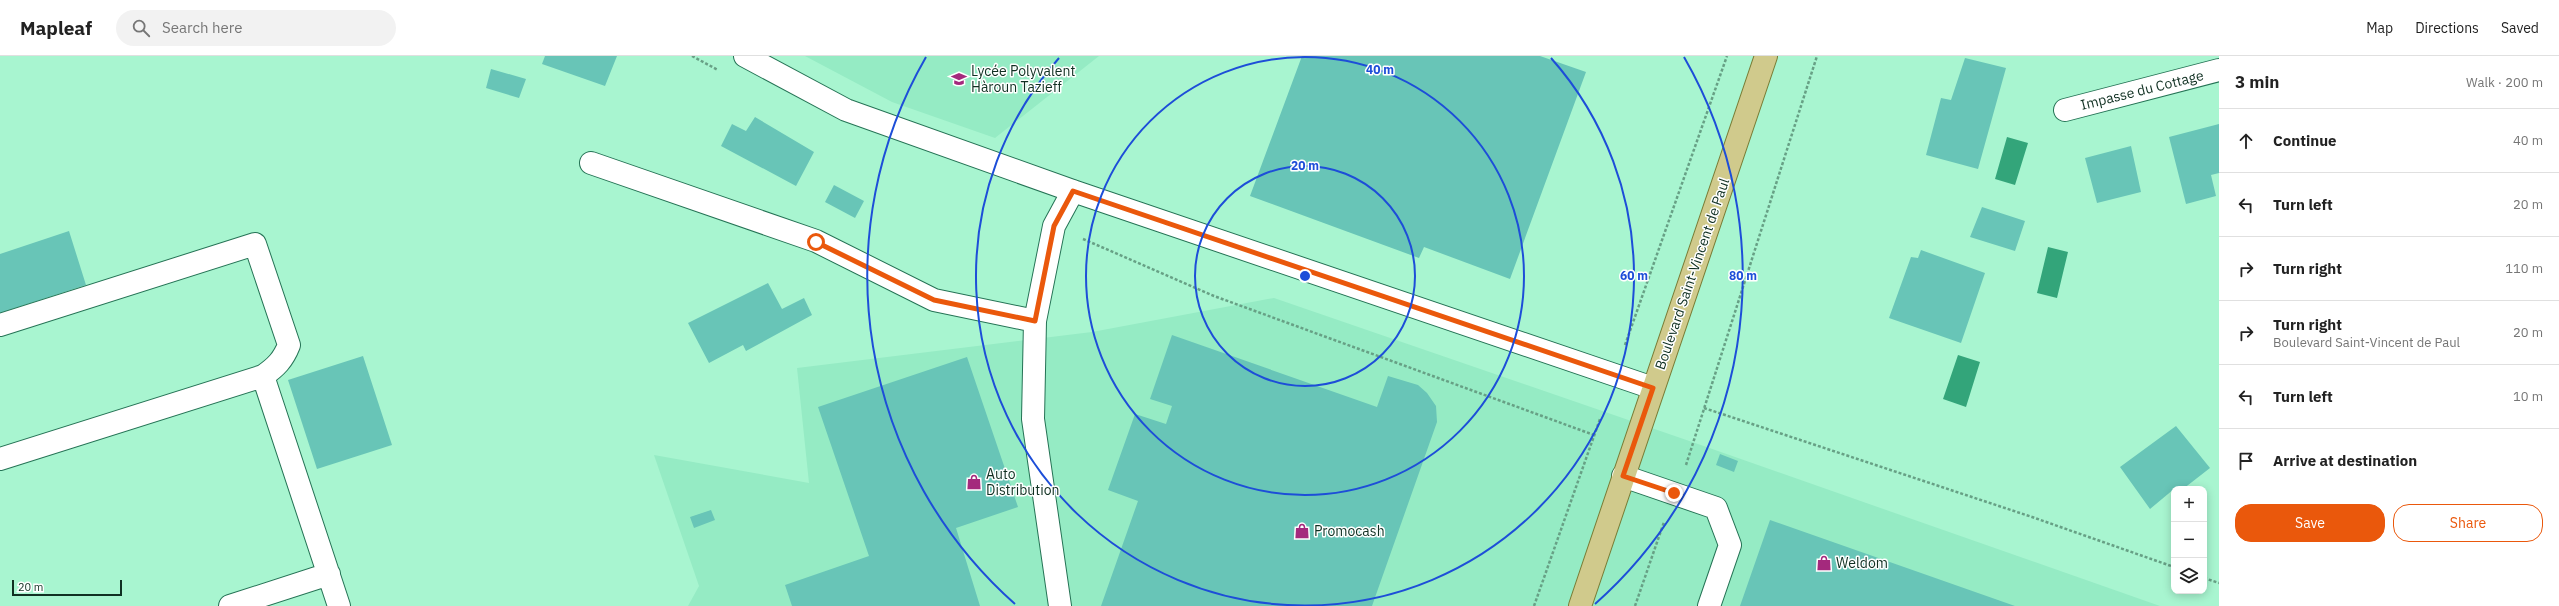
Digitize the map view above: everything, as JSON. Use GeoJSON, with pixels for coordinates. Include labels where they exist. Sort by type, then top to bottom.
{"type":"FeatureCollection","features":[{"type":"Feature","properties":{"kind":"main road","name":"Boulevard Saint-Vincent de Paul"},"geometry":{"type":"LineString","coordinates":[[1580,606],[1766,56]]}},
{"type":"Feature","properties":{"kind":"street"},"geometry":{"type":"LineString","coordinates":[[745,56],[846,110],[1073,191],[1653,388]]}},
{"type":"Feature","properties":{"kind":"street","name":"Impasse du Cottage"},"geometry":{"type":"LineString","coordinates":[[2065,110],[2219,70]]}},
{"type":"Feature","properties":{"kind":"street"},"geometry":{"type":"LineString","coordinates":[[591,163],[816,242],[934,300],[1035,321]]}},
{"type":"Feature","properties":{"kind":"street"},"geometry":{"type":"LineString","coordinates":[[1060,606],[1033,419],[1035,321],[1054,226],[1073,191]]}},
{"type":"Feature","properties":{"kind":"street"},"geometry":{"type":"LineString","coordinates":[[0,326],[255,244],[289,345],[284,359],[276,368],[263,376],[0,459]]}},
{"type":"Feature","properties":{"kind":"street"},"geometry":{"type":"LineString","coordinates":[[263,376],[339,606]]}},
{"type":"Feature","properties":{"kind":"street"},"geometry":{"type":"LineString","coordinates":[[1623,476],[1716,508],[1730,545],[1709,606]]}},
{"type":"Feature","properties":{"kind":"street"},"geometry":{"type":"LineString","coordinates":[[230,606],[329,574]]}},
{"type":"Feature","properties":{"kind":"path"},"geometry":{"type":"LineString","coordinates":[[692,56],[724,73]]}},
{"type":"Feature","properties":{"kind":"path"},"geometry":{"type":"LineString","coordinates":[[1625,345],[1727,56]]}},
{"type":"Feature","properties":{"kind":"path"},"geometry":{"type":"LineString","coordinates":[[1686,465],[1817,56]]}},
{"type":"Feature","properties":{"kind":"path"},"geometry":{"type":"LineString","coordinates":[[1054,226],[1214,296],[1594,435]]}},
{"type":"Feature","properties":{"kind":"path"},"geometry":{"type":"LineString","coordinates":[[1704,408],[2032,517],[2171,566]]}},
{"type":"Feature","properties":{"kind":"path"},"geometry":{"type":"LineString","coordinates":[[1534,606],[1600,419]]}},
{"type":"Feature","properties":{"kind":"path"},"geometry":{"type":"LineString","coordinates":[[1634,606],[1664,522]]}},
{"type":"Feature","properties":{"kind":"path"},"geometry":{"type":"LineString","coordinates":[[2207,579],[2219,583]]}},
{"type":"Feature","properties":{"kind":"shaded area","name":"Lycée Polyvalent Hàroun Tazieff"},"geometry":{"type":"Polygon","coordinates":[[[805,56],[1099,56],[995,138],[892,102],[805,56]]]}},
{"type":"Feature","properties":{"kind":"shaded area"},"geometry":{"type":"Polygon","coordinates":[[[2007,137],[2028,143],[2015,185],[1995,179],[2007,137]]]}},
{"type":"Feature","properties":{"kind":"shaded area"},"geometry":{"type":"Polygon","coordinates":[[[2048,247],[2068,252],[2057,298],[2037,293],[2048,247]]]}},
{"type":"Feature","properties":{"kind":"shaded area"},"geometry":{"type":"Polygon","coordinates":[[[1274,298],[1698,444],[2160,606],[688,606],[699,586],[654,455],[809,483],[797,368],[1092,332],[1274,298]]]}},
{"type":"Feature","properties":{"kind":"shaded area"},"geometry":{"type":"Polygon","coordinates":[[[1958,355],[1980,362],[1966,407],[1943,399],[1958,355]]]}},
{"type":"Feature","properties":{"kind":"building"},"geometry":{"type":"Polygon","coordinates":[[[545,56],[617,56],[605,86],[542,64],[545,56]]]}},
{"type":"Feature","properties":{"kind":"building"},"geometry":{"type":"Polygon","coordinates":[[[1302,56],[1540,56],[1586,72],[1510,279],[1424,247],[1419,258],[1250,196],[1302,56]]]}},
{"type":"Feature","properties":{"kind":"building"},"geometry":{"type":"Polygon","coordinates":[[[1965,58],[2006,68],[1978,169],[1926,155],[1941,98],[1951,100],[1965,58]]]}},
{"type":"Feature","properties":{"kind":"building"},"geometry":{"type":"Polygon","coordinates":[[[491,69],[526,79],[519,98],[486,88],[491,69]]]}},
{"type":"Feature","properties":{"kind":"building"},"geometry":{"type":"Polygon","coordinates":[[[755,117],[814,152],[796,186],[721,146],[732,124],[746,131],[755,117]]]}},
{"type":"Feature","properties":{"kind":"building"},"geometry":{"type":"Polygon","coordinates":[[[2219,124],[2219,173],[2211,175],[2216,196],[2186,204],[2169,137],[2219,124]]]}},
{"type":"Feature","properties":{"kind":"building"},"geometry":{"type":"Polygon","coordinates":[[[2131,146],[2141,192],[2097,203],[2085,158],[2131,146]]]}},
{"type":"Feature","properties":{"kind":"building"},"geometry":{"type":"Polygon","coordinates":[[[834,185],[864,201],[855,218],[825,202],[834,185]]]}},
{"type":"Feature","properties":{"kind":"building"},"geometry":{"type":"Polygon","coordinates":[[[1982,207],[2025,221],[2015,251],[1970,237],[1982,207]]]}},
{"type":"Feature","properties":{"kind":"building"},"geometry":{"type":"Polygon","coordinates":[[[69,231],[86,285],[0,313],[0,254],[69,231]]]}},
{"type":"Feature","properties":{"kind":"building"},"geometry":{"type":"Polygon","coordinates":[[[1921,250],[1985,273],[1961,343],[1889,318],[1911,257],[1918,258],[1921,250]]]}},
{"type":"Feature","properties":{"kind":"building"},"geometry":{"type":"Polygon","coordinates":[[[768,283],[782,309],[804,298],[812,315],[746,351],[743,345],[709,363],[688,323],[768,283]]]}},
{"type":"Feature","properties":{"kind":"building"},"geometry":{"type":"Polygon","coordinates":[[[1172,335],[1377,407],[1388,376],[1418,385],[1427,393],[1436,406],[1437,422],[1372,606],[1101,606],[1138,501],[1108,490],[1135,414],[1166,424],[1172,406],[1150,399],[1172,335]]]}},
{"type":"Feature","properties":{"kind":"building"},"geometry":{"type":"Polygon","coordinates":[[[363,356],[392,445],[317,469],[288,380],[363,356]]]}},
{"type":"Feature","properties":{"kind":"building"},"geometry":{"type":"Polygon","coordinates":[[[967,357],[1018,507],[956,528],[980,606],[792,606],[785,585],[869,556],[818,407],[967,357]]]}},
{"type":"Feature","properties":{"kind":"building"},"geometry":{"type":"Polygon","coordinates":[[[2176,426],[2210,468],[2187,486],[2171,486],[2171,492],[2150,509],[2120,467],[2176,426]]]}},
{"type":"Feature","properties":{"kind":"building"},"geometry":{"type":"Polygon","coordinates":[[[1720,454],[1738,461],[1734,472],[1716,465],[1720,454]]]}},
{"type":"Feature","properties":{"kind":"building"},"geometry":{"type":"Polygon","coordinates":[[[711,510],[715,520],[694,528],[690,517],[711,510]]]}},
{"type":"Feature","properties":{"kind":"building","name":"Weldom"},"geometry":{"type":"Polygon","coordinates":[[[1770,520],[2015,606],[1740,606],[1770,520]]]}},
{"type":"Feature","properties":{"kind":"place","name":"Lycée Polyvalent Hàroun Tazieff"},"geometry":{"type":"Point","coordinates":[959,79]}},
{"type":"Feature","properties":{"kind":"place","name":"Auto Distribution"},"geometry":{"type":"Point","coordinates":[974,482]}},
{"type":"Feature","properties":{"kind":"place","name":"Promocash"},"geometry":{"type":"Point","coordinates":[1302,531]}},
{"type":"Feature","properties":{"kind":"place","name":"Weldom"},"geometry":{"type":"Point","coordinates":[1824,563]}},
{"type":"Feature","properties":{"kind":"route"},"geometry":{"type":"LineString","coordinates":[[816,242],[934,300],[1035,321],[1054,226],[1073,191],[1653,388],[1623,476],[1674,493]]}}]}
